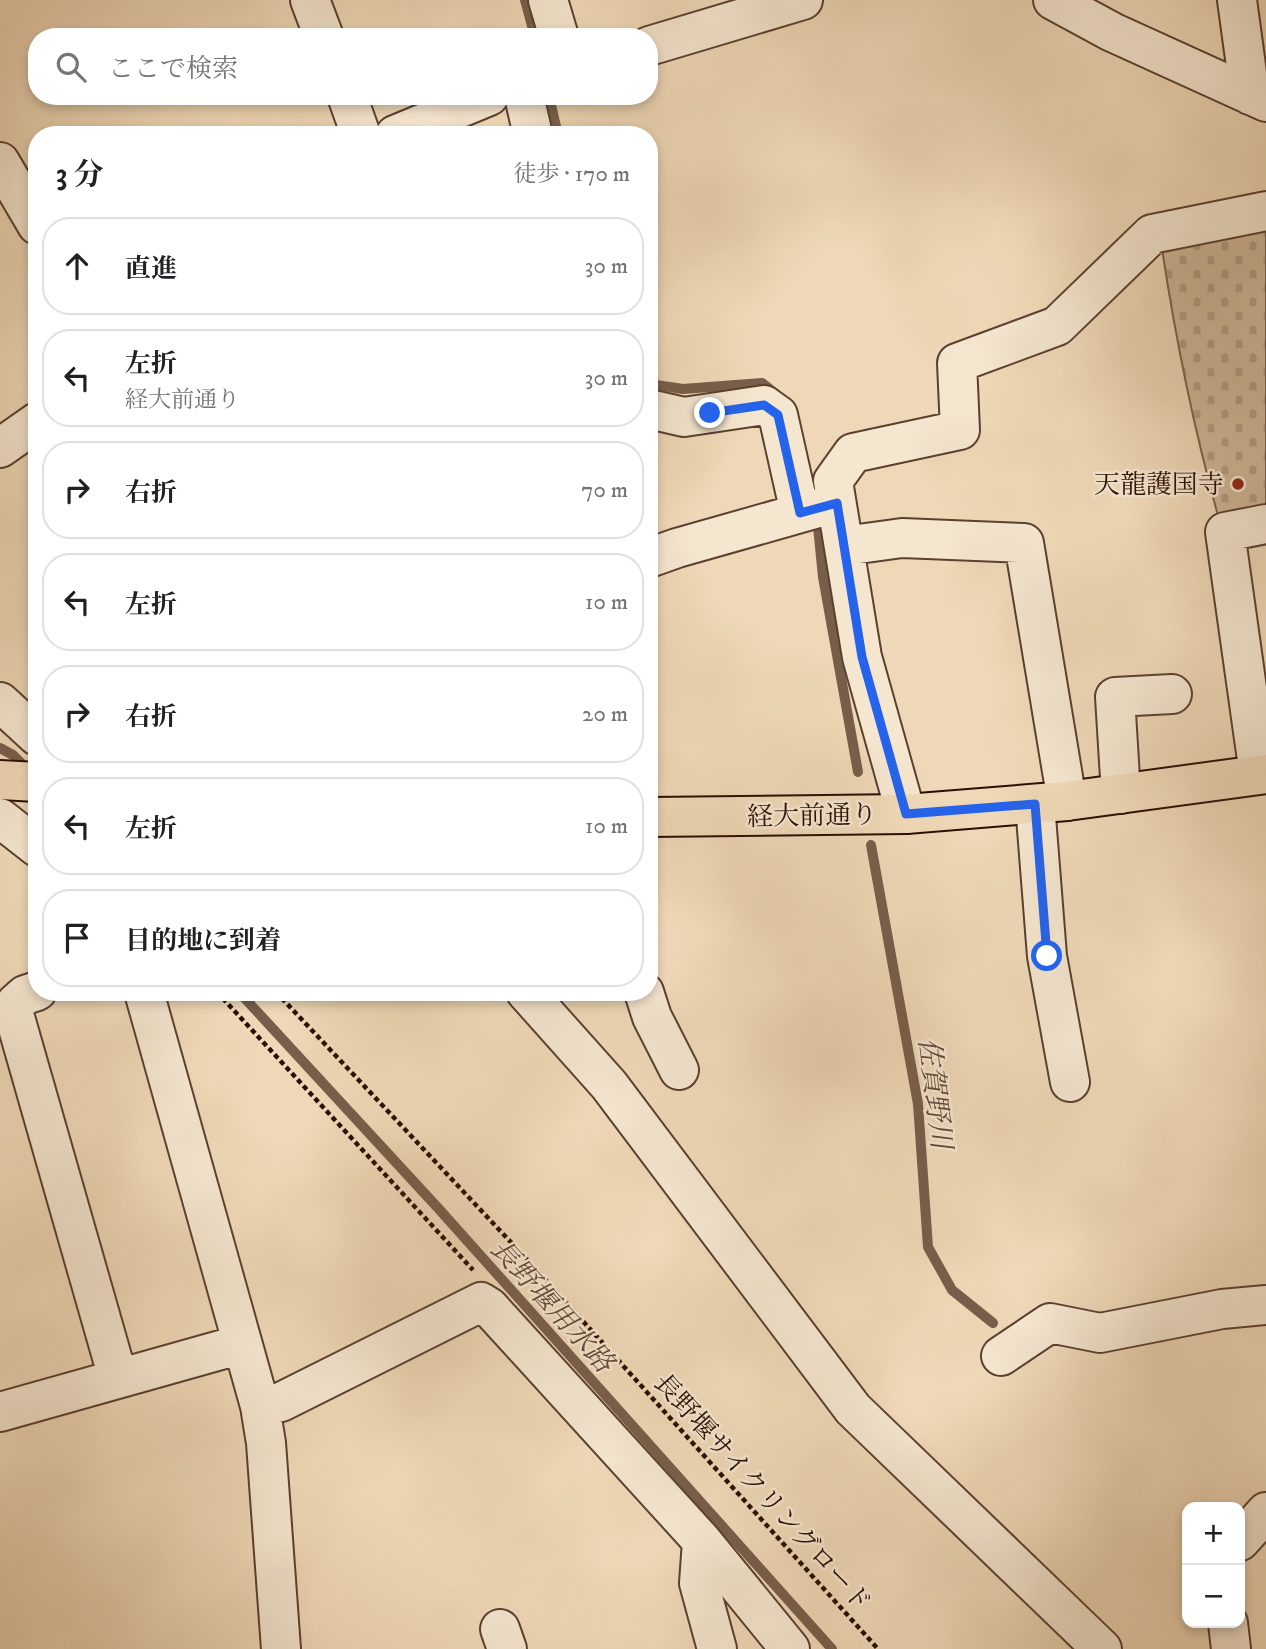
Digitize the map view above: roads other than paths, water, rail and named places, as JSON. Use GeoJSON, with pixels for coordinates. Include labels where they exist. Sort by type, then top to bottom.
{"type":"FeatureCollection","features":[{"type":"Feature","properties":{"kind":"main road","name":"経大前通り"},"geometry":{"type":"LineString","coordinates":[[658,817],[906,814],[1051,803],[1262,774]]}},
{"type":"Feature","properties":{"kind":"street"},"geometry":{"type":"LineString","coordinates":[[310,0],[321,28]]}},
{"type":"Feature","properties":{"kind":"street"},"geometry":{"type":"LineString","coordinates":[[548,0],[556,28]]}},
{"type":"Feature","properties":{"kind":"street"},"geometry":{"type":"LineString","coordinates":[[658,43],[803,0]]}},
{"type":"Feature","properties":{"kind":"street"},"geometry":{"type":"LineString","coordinates":[[1053,0],[1112,32],[1258,98]]}},
{"type":"Feature","properties":{"kind":"street"},"geometry":{"type":"LineString","coordinates":[[1237,0],[1258,98]]}},
{"type":"Feature","properties":{"kind":"street"},"geometry":{"type":"LineString","coordinates":[[349,105],[358,126]]}},
{"type":"Feature","properties":{"kind":"street"},"geometry":{"type":"LineString","coordinates":[[417,126],[467,105]]}},
{"type":"Feature","properties":{"kind":"street"},"geometry":{"type":"LineString","coordinates":[[526,105],[531,126]]}},
{"type":"Feature","properties":{"kind":"street"},"geometry":{"type":"LineString","coordinates":[[0,162],[28,210]]}},
{"type":"Feature","properties":{"kind":"street"},"geometry":{"type":"LineString","coordinates":[[658,555],[819,508],[852,453],[960,430],[957,363],[1058,326],[1152,234],[1266,211]]}},
{"type":"Feature","properties":{"kind":"street"},"geometry":{"type":"LineString","coordinates":[[658,412],[684,417],[764,405],[778,415],[819,508],[844,546],[862,657],[906,814]]}},
{"type":"Feature","properties":{"kind":"street"},"geometry":{"type":"LineString","coordinates":[[0,448],[28,428]]}},
{"type":"Feature","properties":{"kind":"street"},"geometry":{"type":"LineString","coordinates":[[1262,774],[1225,532],[1266,524]]}},
{"type":"Feature","properties":{"kind":"street"},"geometry":{"type":"LineString","coordinates":[[844,546],[902,538],[1024,542],[1051,803],[1047,956],[1070,1082]]}},
{"type":"Feature","properties":{"kind":"street"},"geometry":{"type":"LineString","coordinates":[[1121,794],[1115,697],[1172,694]]}},
{"type":"Feature","properties":{"kind":"street"},"geometry":{"type":"LineString","coordinates":[[0,702],[28,728]]}},
{"type":"Feature","properties":{"kind":"street"},"geometry":{"type":"LineString","coordinates":[[0,818],[28,840]]}},
{"type":"Feature","properties":{"kind":"street"},"geometry":{"type":"LineString","coordinates":[[28,994],[16,1003],[14,1014],[118,1378]]}},
{"type":"Feature","properties":{"kind":"street"},"geometry":{"type":"LineString","coordinates":[[147,1001],[260,1406],[266,1443],[281,1649]]}},
{"type":"Feature","properties":{"kind":"street"},"geometry":{"type":"LineString","coordinates":[[534,1001],[609,1085],[853,1409],[1102,1649]]}},
{"type":"Feature","properties":{"kind":"street"},"geometry":{"type":"LineString","coordinates":[[647,1001],[652,1017],[679,1070]]}},
{"type":"Feature","properties":{"kind":"street"},"geometry":{"type":"LineString","coordinates":[[260,1406],[281,1402],[481,1302],[489,1307],[702,1541],[790,1649]]}},
{"type":"Feature","properties":{"kind":"street"},"geometry":{"type":"LineString","coordinates":[[1001,1356],[1050,1323],[1100,1333],[1222,1309],[1266,1305]]}},
{"type":"Feature","properties":{"kind":"street"},"geometry":{"type":"LineString","coordinates":[[0,1412],[242,1344]]}},
{"type":"Feature","properties":{"kind":"street"},"geometry":{"type":"LineString","coordinates":[[702,1541],[699,1583],[717,1649]]}},
{"type":"Feature","properties":{"kind":"street"},"geometry":{"type":"LineString","coordinates":[[1229,1628],[1231,1649]]}},
{"type":"Feature","properties":{"kind":"waterway","name":"佐賀野川"},"geometry":{"type":"LineString","coordinates":[[525,0],[533,28]]}},
{"type":"Feature","properties":{"kind":"waterway","name":"佐賀野川"},"geometry":{"type":"LineString","coordinates":[[551,105],[556,126]]}},
{"type":"Feature","properties":{"kind":"waterway","name":"佐賀野川"},"geometry":{"type":"LineString","coordinates":[[658,385],[683,389],[762,383],[777,395]]}},
{"type":"Feature","properties":{"kind":"waterway","name":"佐賀野川"},"geometry":{"type":"LineString","coordinates":[[817,517],[823,577],[858,772]]}},
{"type":"Feature","properties":{"kind":"waterway","name":"長野堰用水路"},"geometry":{"type":"LineString","coordinates":[[0,748],[13,755],[28,770]]}},
{"type":"Feature","properties":{"kind":"waterway","name":"佐賀野川"},"geometry":{"type":"LineString","coordinates":[[871,845],[918,1104],[928,1247],[952,1290],[993,1323]]}},
{"type":"Feature","properties":{"kind":"waterway","name":"長野堰用水路"},"geometry":{"type":"LineString","coordinates":[[247,1001],[438,1208],[832,1649]]}},
{"type":"Feature","properties":{"kind":"place","name":"天龍護国寺"},"geometry":{"type":"Point","coordinates":[1238,484]}}]}
